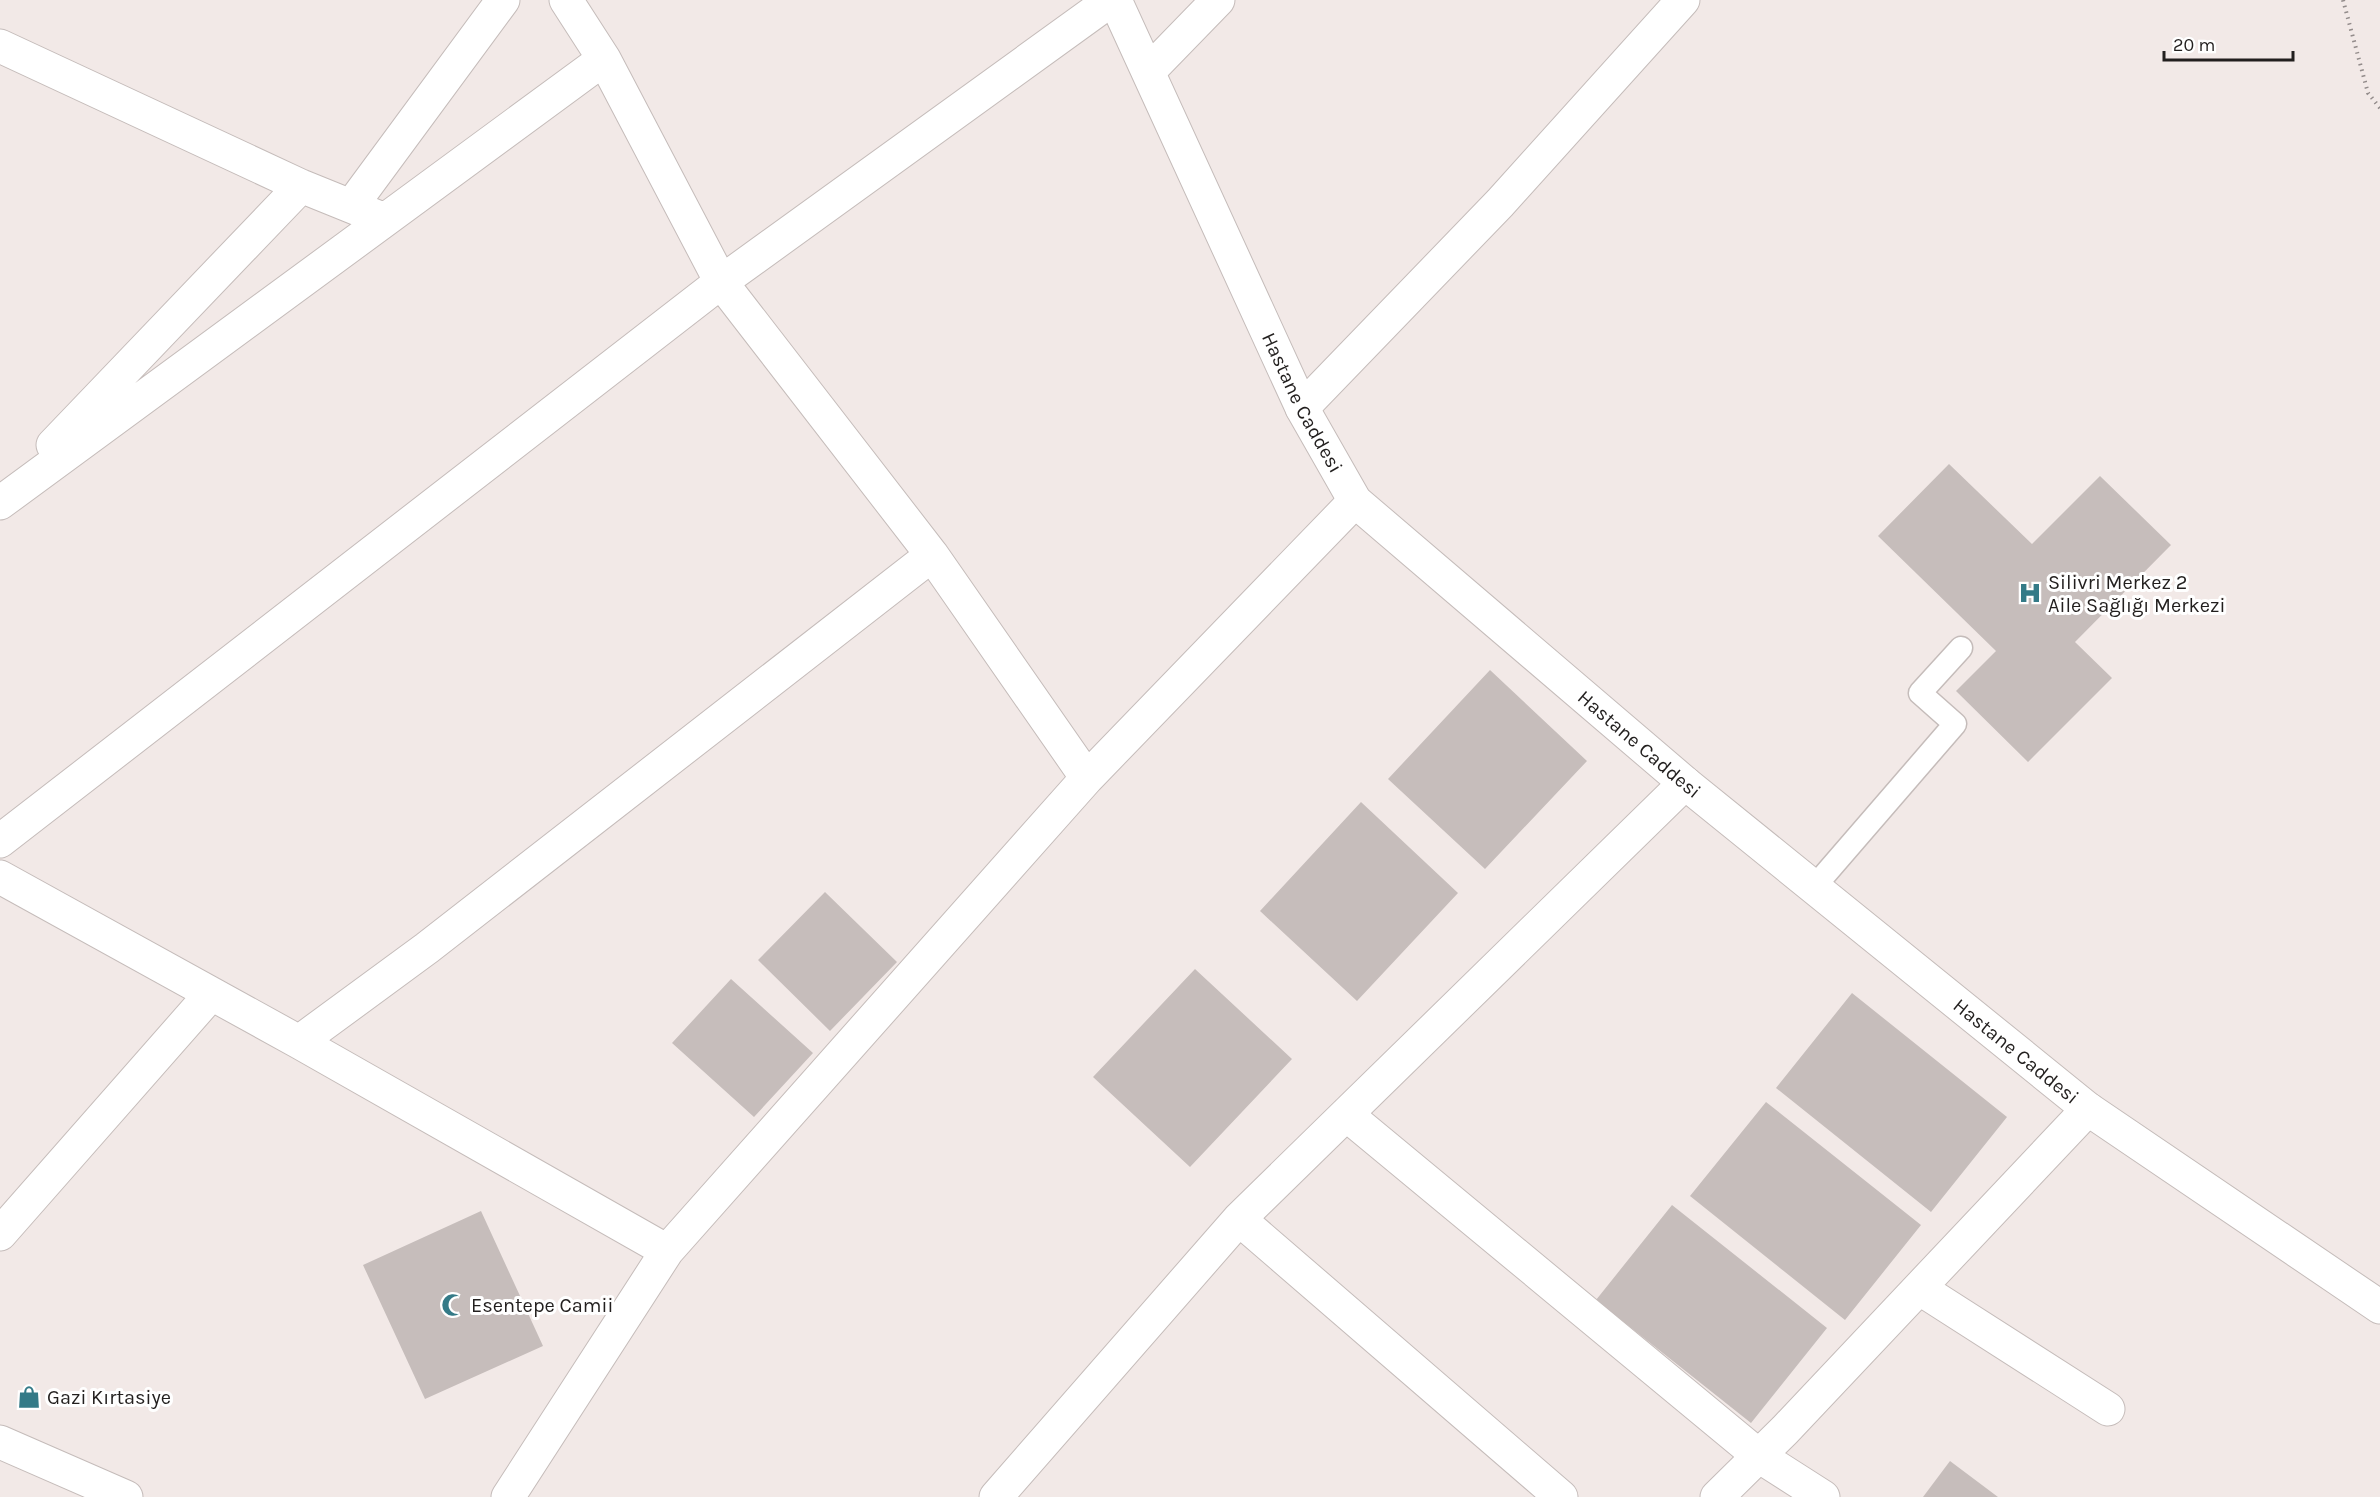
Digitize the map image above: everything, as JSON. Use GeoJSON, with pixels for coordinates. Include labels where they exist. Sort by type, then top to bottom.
{"type":"FeatureCollection","features":[{"type":"Feature","properties":{"kind":"street"},"geometry":{"type":"LineString","coordinates":[[352,205],[503,0]]}},
{"type":"Feature","properties":{"kind":"street"},"geometry":{"type":"LineString","coordinates":[[566,0],[604,59],[721,282],[932,555],[1087,778]]}},
{"type":"Feature","properties":{"kind":"street"},"geometry":{"type":"LineString","coordinates":[[0,841],[721,282],[1113,0]]}},
{"type":"Feature","properties":{"kind":"street","name":"Hastane Caddesi"},"geometry":{"type":"LineString","coordinates":[[1113,0],[1149,71],[1302,408],[1355,501],[1684,783],[1815,886],[2088,1109],[2380,1307]]}},
{"type":"Feature","properties":{"kind":"street"},"geometry":{"type":"LineString","coordinates":[[1149,71],[1218,0]]}},
{"type":"Feature","properties":{"kind":"street"},"geometry":{"type":"LineString","coordinates":[[1302,408],[1500,203],[1683,0]]}},
{"type":"Feature","properties":{"kind":"street"},"geometry":{"type":"LineString","coordinates":[[0,46],[301,186],[385,220]]}},
{"type":"Feature","properties":{"kind":"street"},"geometry":{"type":"LineString","coordinates":[[0,502],[604,59]]}},
{"type":"Feature","properties":{"kind":"street"},"geometry":{"type":"LineString","coordinates":[[0,502],[301,186]]}},
{"type":"Feature","properties":{"kind":"street"},"geometry":{"type":"LineString","coordinates":[[508,1497],[666,1251],[1087,778],[1355,501]]}},
{"type":"Feature","properties":{"kind":"street"},"geometry":{"type":"LineString","coordinates":[[299,1042],[436,941],[932,555]]}},
{"type":"Feature","properties":{"kind":"street"},"geometry":{"type":"LineString","coordinates":[[1001,1495],[1239,1219],[1684,783]]}},
{"type":"Feature","properties":{"kind":"street"},"geometry":{"type":"LineString","coordinates":[[0,877],[299,1042],[666,1251]]}},
{"type":"Feature","properties":{"kind":"street"},"geometry":{"type":"LineString","coordinates":[[0,1234],[211,994]]}},
{"type":"Feature","properties":{"kind":"street"},"geometry":{"type":"LineString","coordinates":[[1717,1497],[1759,1456],[2088,1109]]}},
{"type":"Feature","properties":{"kind":"street"},"geometry":{"type":"LineString","coordinates":[[1347,1115],[1759,1456],[1822,1497]]}},
{"type":"Feature","properties":{"kind":"street"},"geometry":{"type":"LineString","coordinates":[[1239,1219],[1562,1497]]}},
{"type":"Feature","properties":{"kind":"street"},"geometry":{"type":"LineString","coordinates":[[1919,1288],[2108,1409]]}},
{"type":"Feature","properties":{"kind":"street"},"geometry":{"type":"LineString","coordinates":[[0,1442],[126,1497]]}},
{"type":"Feature","properties":{"kind":"lane"},"geometry":{"type":"LineString","coordinates":[[1815,886],[1955,724],[1920,693],[1961,648]]}},
{"type":"Feature","properties":{"kind":"path"},"geometry":{"type":"LineString","coordinates":[[2343,0],[2368,93],[2380,108]]}},
{"type":"Feature","properties":{"kind":"building","name":"Silivri Merkez 2 Aile Sağlığı Merkezi"},"geometry":{"type":"Polygon","coordinates":[[[1949,464],[2032,544],[2100,476],[2171,545],[2075,642],[2112,678],[2028,762],[1956,691],[1996,651],[1878,536],[1949,464]]]}},
{"type":"Feature","properties":{"kind":"building"},"geometry":{"type":"Polygon","coordinates":[[[1490,670],[1587,761],[1485,869],[1388,779],[1490,670]]]}},
{"type":"Feature","properties":{"kind":"building"},"geometry":{"type":"Polygon","coordinates":[[[1361,802],[1458,893],[1357,1001],[1260,911],[1361,802]]]}},
{"type":"Feature","properties":{"kind":"building"},"geometry":{"type":"Polygon","coordinates":[[[825,892],[897,962],[830,1031],[758,960],[825,892]]]}},
{"type":"Feature","properties":{"kind":"building"},"geometry":{"type":"Polygon","coordinates":[[[1195,969],[1292,1059],[1190,1167],[1093,1077],[1195,969]]]}},
{"type":"Feature","properties":{"kind":"building"},"geometry":{"type":"Polygon","coordinates":[[[731,979],[813,1053],[754,1117],[672,1043],[731,979]]]}},
{"type":"Feature","properties":{"kind":"building"},"geometry":{"type":"Polygon","coordinates":[[[1852,993],[2007,1117],[1931,1212],[1776,1088],[1852,993]]]}},
{"type":"Feature","properties":{"kind":"building"},"geometry":{"type":"Polygon","coordinates":[[[1766,1102],[1921,1225],[1845,1320],[1690,1196],[1766,1102]]]}},
{"type":"Feature","properties":{"kind":"building"},"geometry":{"type":"Polygon","coordinates":[[[1672,1205],[1827,1328],[1751,1423],[1596,1300],[1672,1205]]]}},
{"type":"Feature","properties":{"kind":"building","name":"Esentepe Camii"},"geometry":{"type":"Polygon","coordinates":[[[481,1211],[543,1346],[425,1399],[363,1265],[481,1211]]]}},
{"type":"Feature","properties":{"kind":"building"},"geometry":{"type":"Polygon","coordinates":[[[1950,1461],[1998,1497],[1923,1497],[1950,1461]]]}},
{"type":"Feature","properties":{"kind":"place","name":"Silivri Merkez 2 Aile Sağlığı Merkezi"},"geometry":{"type":"Point","coordinates":[2030,593]}},
{"type":"Feature","properties":{"kind":"place","name":"Esentepe Camii"},"geometry":{"type":"Point","coordinates":[453,1305]}},
{"type":"Feature","properties":{"kind":"place","name":"Gazi Kırtasiye"},"geometry":{"type":"Point","coordinates":[29,1397]}}]}
